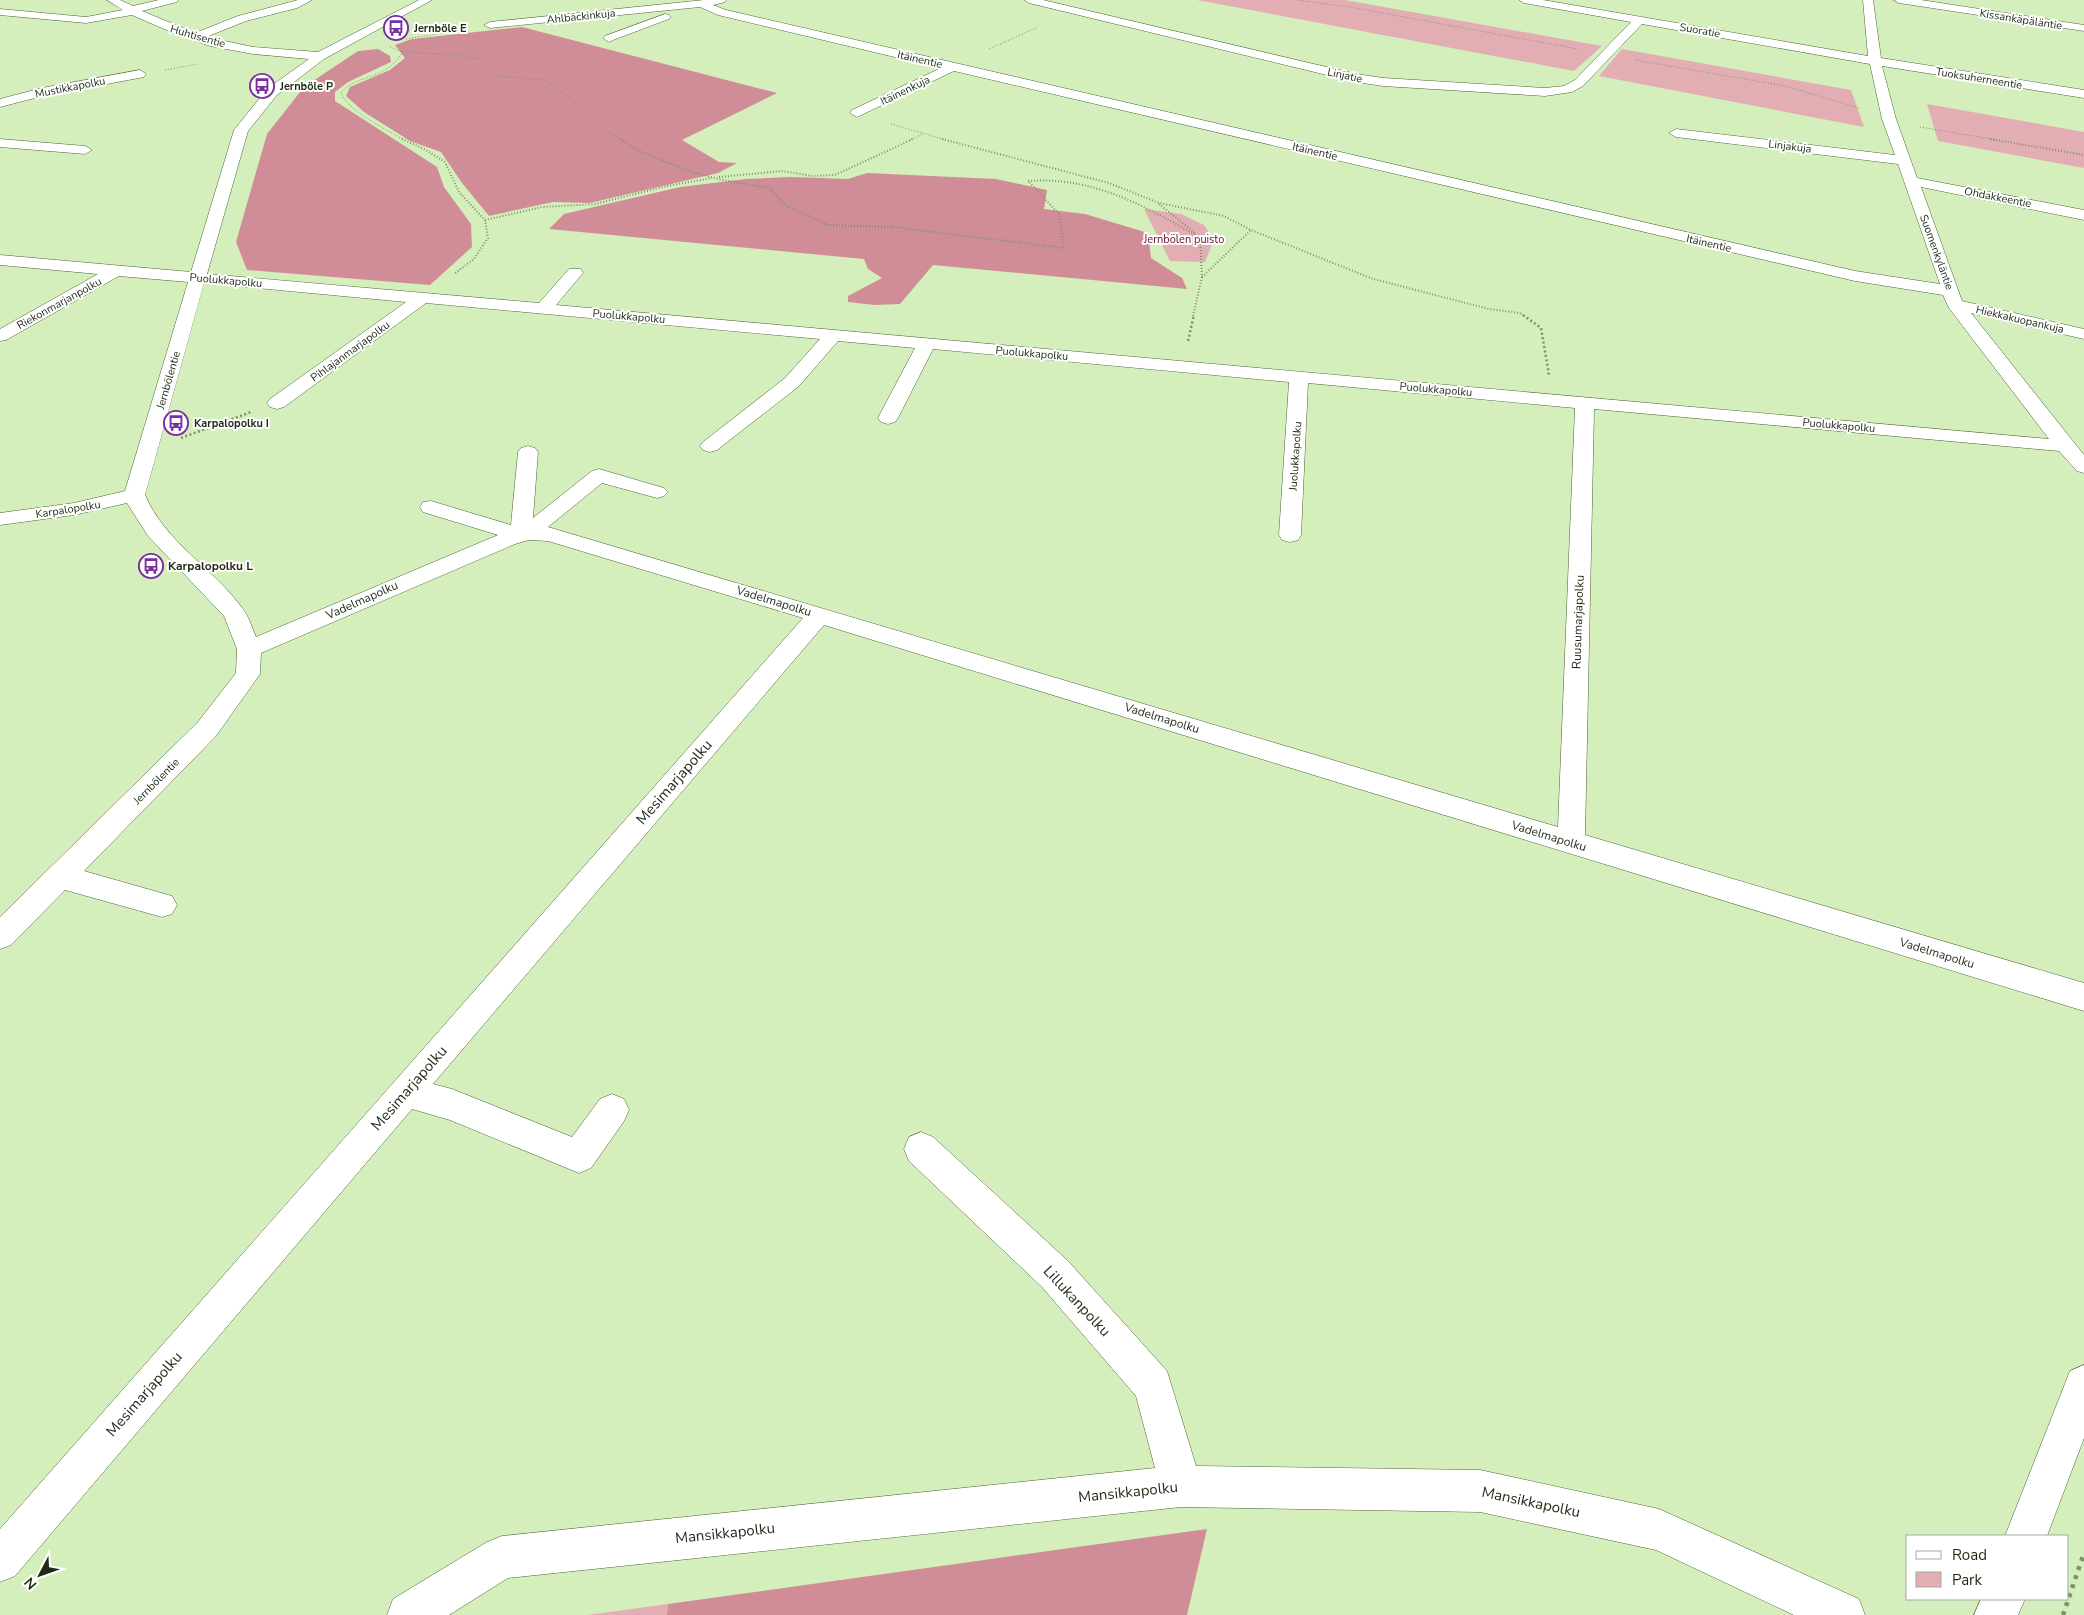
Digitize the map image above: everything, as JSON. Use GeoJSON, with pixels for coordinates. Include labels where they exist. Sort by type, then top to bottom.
{"type":"FeatureCollection","features":[{"type":"Feature","properties":{"kind":"street","name":"Huhtisentie"},"geometry":{"type":"LineString","coordinates":[[112,0],[164,26],[216,44],[263,51],[320,56]]}},
{"type":"Feature","properties":{"kind":"street"},"geometry":{"type":"LineString","coordinates":[[0,11],[86,20],[133,11],[173,0]]}},
{"type":"Feature","properties":{"kind":"street"},"geometry":{"type":"LineString","coordinates":[[195,37],[242,18],[293,6],[308,0]]}},
{"type":"Feature","properties":{"kind":"street","name":"Jernbölentie"},"geometry":{"type":"LineString","coordinates":[[0,936],[207,729],[248,674],[249,649],[234,613],[156,530],[140,509],[134,495],[242,130],[272,92],[320,56],[427,0]]}},
{"type":"Feature","properties":{"kind":"street"},"geometry":{"type":"LineString","coordinates":[[609,38],[697,2],[721,0]]}},
{"type":"Feature","properties":{"kind":"street","name":"Linjatie"},"geometry":{"type":"LineString","coordinates":[[1029,0],[1356,78],[1383,82],[1545,92],[1567,89],[1579,83],[1639,20]]}},
{"type":"Feature","properties":{"kind":"street","name":"Suoratie"},"geometry":{"type":"LineString","coordinates":[[1524,0],[1875,61]]}},
{"type":"Feature","properties":{"kind":"street","name":"Suomenkyläntie"},"geometry":{"type":"LineString","coordinates":[[1868,0],[1875,61],[1889,118],[1953,298],[2065,446],[2084,468]]}},
{"type":"Feature","properties":{"kind":"street","name":"Kissankäpäläntie"},"geometry":{"type":"LineString","coordinates":[[1899,0],[2084,28]]}},
{"type":"Feature","properties":{"kind":"street"},"geometry":{"type":"LineString","coordinates":[[0,11],[19,2]]}},
{"type":"Feature","properties":{"kind":"street","name":"Ahlbäckinkuja"},"geometry":{"type":"LineString","coordinates":[[490,26],[697,2]]}},
{"type":"Feature","properties":{"kind":"street","name":"Itäinentie"},"geometry":{"type":"LineString","coordinates":[[697,2],[722,13],[1953,298]]}},
{"type":"Feature","properties":{"kind":"street"},"geometry":{"type":"LineString","coordinates":[[476,22],[506,24]]}},
{"type":"Feature","properties":{"kind":"street","name":"Tuoksuherneentie"},"geometry":{"type":"LineString","coordinates":[[1875,61],[2084,94]]}},
{"type":"Feature","properties":{"kind":"street","name":"Itäinenkuja"},"geometry":{"type":"LineString","coordinates":[[857,113],[952,66]]}},
{"type":"Feature","properties":{"kind":"street","name":"Mustikkapolku"},"geometry":{"type":"LineString","coordinates":[[0,103],[42,92],[140,74]]}},
{"type":"Feature","properties":{"kind":"street","name":"Linjakuja"},"geometry":{"type":"LineString","coordinates":[[1676,133],[1904,160]]}},
{"type":"Feature","properties":{"kind":"street"},"geometry":{"type":"LineString","coordinates":[[0,143],[84,150]]}},
{"type":"Feature","properties":{"kind":"street","name":"Ohdakkeentie"},"geometry":{"type":"LineString","coordinates":[[1912,181],[2084,215]]}},
{"type":"Feature","properties":{"kind":"street","name":"Puolukkapolku"},"geometry":{"type":"LineString","coordinates":[[0,260],[2065,446]]}},
{"type":"Feature","properties":{"kind":"street","name":"Riekonmarjanpolku"},"geometry":{"type":"LineString","coordinates":[[0,336],[117,270]]}},
{"type":"Feature","properties":{"kind":"street"},"geometry":{"type":"LineString","coordinates":[[543,309],[574,273]]}},
{"type":"Feature","properties":{"kind":"street","name":"Pihlajanmarjapolku"},"geometry":{"type":"LineString","coordinates":[[277,403],[422,298]]}},
{"type":"Feature","properties":{"kind":"street","name":"Hiekkakuopankuja"},"geometry":{"type":"LineString","coordinates":[[1953,298],[2084,334]]}},
{"type":"Feature","properties":{"kind":"street"},"geometry":{"type":"LineString","coordinates":[[710,446],[792,382],[834,335]]}},
{"type":"Feature","properties":{"kind":"street"},"geometry":{"type":"LineString","coordinates":[[888,418],[927,343]]}},
{"type":"Feature","properties":{"kind":"street","name":"Juolukkapolku"},"geometry":{"type":"LineString","coordinates":[[1290,534],[1299,377]]}},
{"type":"Feature","properties":{"kind":"street","name":"Ruusumarjapolku"},"geometry":{"type":"LineString","coordinates":[[1571,842],[1586,402]]}},
{"type":"Feature","properties":{"kind":"street"},"geometry":{"type":"LineString","coordinates":[[525,534],[528,452]]}},
{"type":"Feature","properties":{"kind":"street"},"geometry":{"type":"LineString","coordinates":[[525,534],[599,475],[657,492]]}},
{"type":"Feature","properties":{"kind":"street","name":"Karpalopolku"},"geometry":{"type":"LineString","coordinates":[[0,519],[74,509],[134,495]]}},
{"type":"Feature","properties":{"kind":"street"},"geometry":{"type":"LineString","coordinates":[[431,507],[525,534]]}},
{"type":"Feature","properties":{"kind":"street","name":"Vadelmapolku"},"geometry":{"type":"LineString","coordinates":[[249,649],[434,568],[525,534],[550,534],[2084,997]]}},
{"type":"Feature","properties":{"kind":"street","name":"Mesimarjapolku"},"geometry":{"type":"LineString","coordinates":[[0,1561],[819,615]]}},
{"type":"Feature","properties":{"kind":"street"},"geometry":{"type":"LineString","coordinates":[[59,877],[162,904]]}},
{"type":"Feature","properties":{"kind":"street"},"geometry":{"type":"LineString","coordinates":[[406,1092],[452,1106],[579,1156],[612,1110]]}},
{"type":"Feature","properties":{"kind":"street","name":"Lillukanpolku"},"geometry":{"type":"LineString","coordinates":[[921,1149],[1055,1274],[1153,1385],[1182,1486]]}},
{"type":"Feature","properties":{"kind":"street"},"geometry":{"type":"LineString","coordinates":[[2026,1535],[2084,1385]]}},
{"type":"Feature","properties":{"kind":"street","name":"Mansikkapolku"},"geometry":{"type":"LineString","coordinates":[[409,1615],[502,1557],[1182,1486],[1480,1491],[1659,1530],[1843,1615]]}},
{"type":"Feature","properties":{"kind":"street"},"geometry":{"type":"LineString","coordinates":[[1996,1615],[2003,1600]]}},
{"type":"Feature","properties":{"kind":"path"},"geometry":{"type":"LineString","coordinates":[[952,66],[1074,10]]}},
{"type":"Feature","properties":{"kind":"path"},"geometry":{"type":"LineString","coordinates":[[398,40],[490,26]]}},
{"type":"Feature","properties":{"kind":"path"},"geometry":{"type":"LineString","coordinates":[[388,46],[402,52],[463,55],[486,60],[498,76],[546,80],[591,113],[607,131],[639,152],[689,171],[769,188],[785,205],[828,225],[894,227],[1064,248],[1059,214],[1028,180],[1046,177],[1090,186],[1136,202],[1201,238]]}},
{"type":"Feature","properties":{"kind":"path"},"geometry":{"type":"LineString","coordinates":[[402,52],[400,59],[387,69],[345,87],[341,93],[343,98],[358,112],[405,141],[426,150],[445,162],[459,192],[485,220],[488,238],[474,259],[422,298]]}},
{"type":"Feature","properties":{"kind":"path"},"geometry":{"type":"LineString","coordinates":[[140,74],[202,63]]}},
{"type":"Feature","properties":{"kind":"path"},"geometry":{"type":"LineString","coordinates":[[857,113],[923,134],[1109,183],[1159,203],[1224,216],[1250,230],[1373,279],[1489,308],[1520,313],[1540,328],[1554,400]]}},
{"type":"Feature","properties":{"kind":"path"},"geometry":{"type":"LineString","coordinates":[[1944,186],[1919,127],[2084,155]]}},
{"type":"Feature","properties":{"kind":"path"},"geometry":{"type":"LineString","coordinates":[[485,220],[542,207],[595,204],[667,186],[716,178],[782,172],[813,176],[835,175],[923,134]]}},
{"type":"Feature","properties":{"kind":"path"},"geometry":{"type":"LineString","coordinates":[[1159,203],[1201,238],[1202,277],[1183,366]]}},
{"type":"Feature","properties":{"kind":"path"},"geometry":{"type":"LineString","coordinates":[[1202,277],[1250,230]]}},
{"type":"Feature","properties":{"kind":"path"},"geometry":{"type":"LineString","coordinates":[[180,438],[277,403]]}},
{"type":"Feature","properties":{"kind":"path"},"geometry":{"type":"LineString","coordinates":[[2069,1597],[2084,1553]]}},
{"type":"Feature","properties":{"kind":"path"},"geometry":{"type":"LineString","coordinates":[[2063,1615],[2068,1600]]}},
{"type":"Feature","properties":{"kind":"green space"},"geometry":{"type":"Polygon","coordinates":[[[1197,0],[1345,0],[1602,46],[1574,71],[1197,0]]]}},
{"type":"Feature","properties":{"kind":"green space"},"geometry":{"type":"Polygon","coordinates":[[[1622,49],[1851,90],[1864,127],[1599,76],[1622,49]]]}},
{"type":"Feature","properties":{"kind":"green space"},"geometry":{"type":"Polygon","coordinates":[[[1927,104],[2084,132],[2084,168],[1938,141],[1927,104]]]}},
{"type":"Feature","properties":{"kind":"green space","name":"Jernbölen puisto"},"geometry":{"type":"Polygon","coordinates":[[[1144,209],[1181,214],[1204,225],[1214,239],[1205,262],[1170,261],[1144,209]]]}},
{"type":"Feature","properties":{"kind":"green space"},"geometry":{"type":"Polygon","coordinates":[[[668,1604],[667,1615],[588,1615],[668,1604]]]}},
{"type":"Feature","properties":{"kind":"shaded area"},"geometry":{"type":"Polygon","coordinates":[[[522,27],[777,93],[682,140],[719,162],[737,163],[718,173],[590,203],[553,202],[489,216],[462,183],[441,152],[410,141],[364,112],[346,96],[350,87],[390,70],[405,58],[395,45],[412,39],[522,27]]]}},
{"type":"Feature","properties":{"kind":"shaded area"},"geometry":{"type":"Polygon","coordinates":[[[378,49],[390,56],[391,62],[348,82],[335,92],[335,101],[437,167],[444,187],[471,224],[472,247],[430,285],[247,270],[236,242],[267,134],[304,87],[358,51],[378,49]]]}},
{"type":"Feature","properties":{"kind":"shaded area"},"geometry":{"type":"Polygon","coordinates":[[[867,173],[996,179],[1047,190],[1044,209],[1085,214],[1148,233],[1151,258],[1182,278],[1187,289],[933,265],[900,304],[875,305],[848,302],[848,296],[882,278],[868,269],[864,259],[549,229],[564,214],[680,187],[746,179],[791,177],[848,179],[867,173]]]}},
{"type":"Feature","properties":{"kind":"shaded area"},"geometry":{"type":"Polygon","coordinates":[[[1207,1529],[1187,1615],[667,1615],[668,1604],[1207,1529]]]}},
{"type":"Feature","properties":{"kind":"place","name":"Jernböle E"},"geometry":{"type":"Point","coordinates":[396,28]}},
{"type":"Feature","properties":{"kind":"place","name":"Jernböle P"},"geometry":{"type":"Point","coordinates":[262,86]}},
{"type":"Feature","properties":{"kind":"place","name":"Karpalopolku I"},"geometry":{"type":"Point","coordinates":[176,423]}},
{"type":"Feature","properties":{"kind":"place","name":"Karpalopolku L"},"geometry":{"type":"Point","coordinates":[151,566]}}]}
